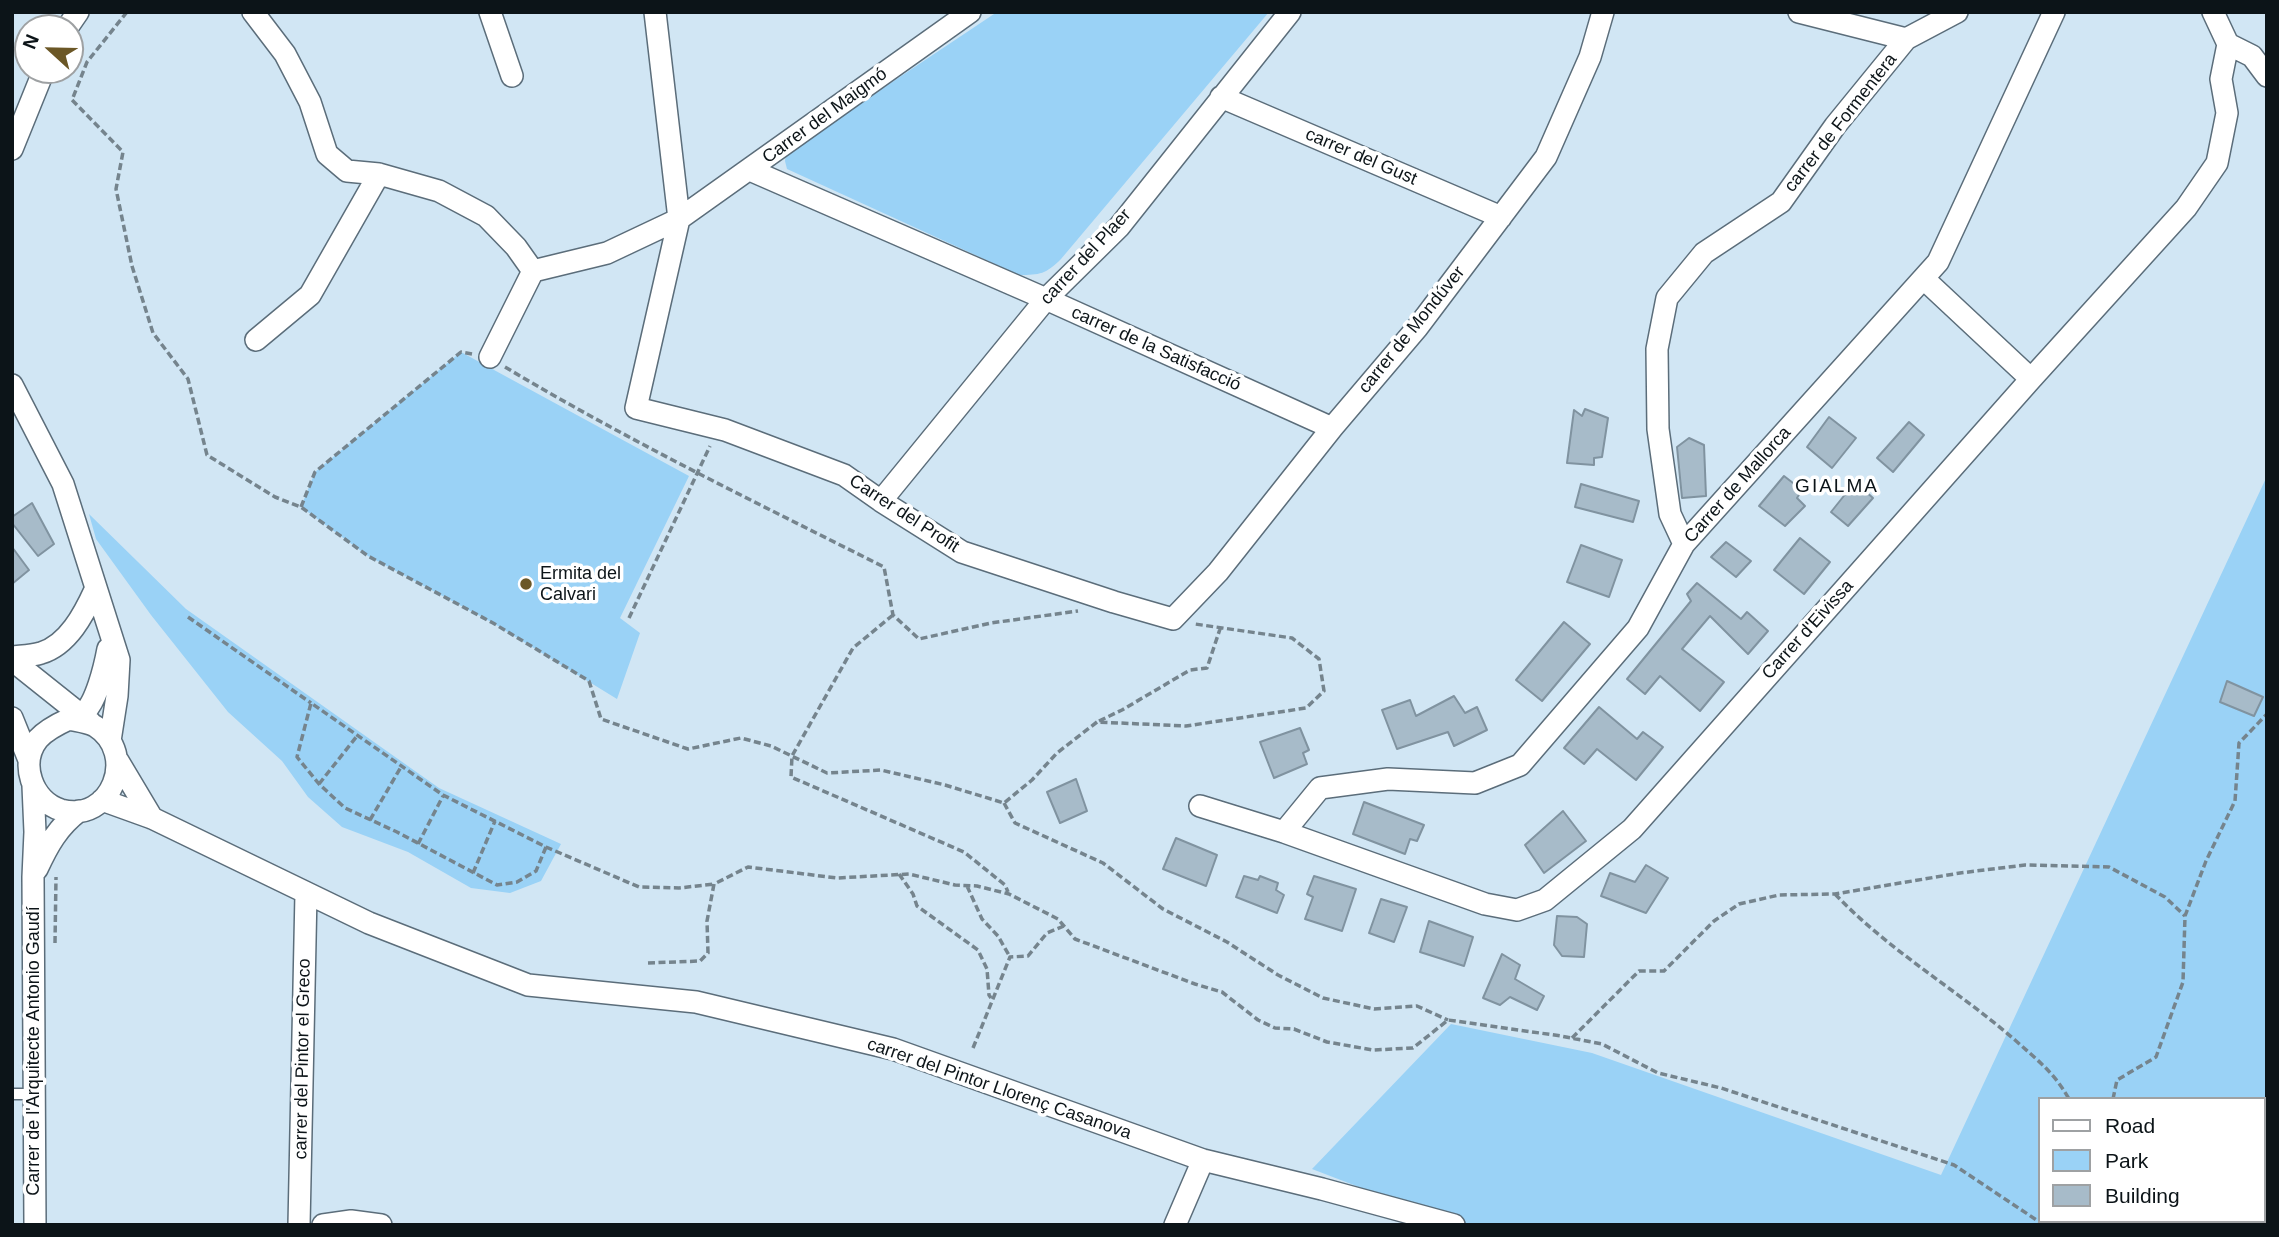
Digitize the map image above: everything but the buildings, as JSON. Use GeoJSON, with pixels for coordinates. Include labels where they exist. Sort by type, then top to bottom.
{"type":"FeatureCollection","features":[{"type":"Feature","properties":{"kind":"street"},"geometry":{"type":"LineString","coordinates":[[253,12],[285,54],[310,102],[327,154],[347,171],[379,174],[439,191],[486,216],[516,247],[533,271],[490,358]]}},
{"type":"Feature","properties":{"kind":"street"},"geometry":{"type":"LineString","coordinates":[[490,12],[512,75]]}},
{"type":"Feature","properties":{"kind":"street"},"geometry":{"type":"LineString","coordinates":[[655,12],[679,219]]}},
{"type":"Feature","properties":{"kind":"street","name":"Carrer del Maigmó"},"geometry":{"type":"LineString","coordinates":[[533,271],[607,253],[679,219],[970,12]]}},
{"type":"Feature","properties":{"kind":"street","name":"carrer del Plaer"},"geometry":{"type":"LineString","coordinates":[[881,501],[1046,299],[1119,227],[1290,12]]}},
{"type":"Feature","properties":{"kind":"street","name":"carrer de Mondúver"},"geometry":{"type":"LineString","coordinates":[[1173,619],[1218,572],[1332,428],[1417,328],[1546,157],[1590,57],[1603,12]]}},
{"type":"Feature","properties":{"kind":"street"},"geometry":{"type":"LineString","coordinates":[[1799,12],[1906,39]]}},
{"type":"Feature","properties":{"kind":"street","name":"carrer de Formentera"},"geometry":{"type":"LineString","coordinates":[[1684,544],[1670,514],[1658,429],[1657,349],[1667,298],[1704,253],[1781,202],[1835,126],[1906,39],[1957,12]]}},
{"type":"Feature","properties":{"kind":"street","name":"Carrer de Mallorca"},"geometry":{"type":"LineString","coordinates":[[1284,832],[1320,788],[1388,779],[1475,783],[1520,765],[1638,628],[1684,544],[1938,262],[2054,12]]}},
{"type":"Feature","properties":{"kind":"street"},"geometry":{"type":"LineString","coordinates":[[2213,12],[2228,44],[2252,56],[2267,76]]}},
{"type":"Feature","properties":{"kind":"street","name":"Carrer d'Eivissa"},"geometry":{"type":"LineString","coordinates":[[1200,806],[1284,832],[1485,904],[1517,910],[1545,900],[1632,829],[2186,208],[2217,163],[2227,113],[2221,79],[2228,44]]}},
{"type":"Feature","properties":{"kind":"street"},"geometry":{"type":"LineString","coordinates":[[12,149],[18,118],[36,84]]}},
{"type":"Feature","properties":{"kind":"street","name":"carrer del Gust"},"geometry":{"type":"LineString","coordinates":[[1221,97],[1501,217]]}},
{"type":"Feature","properties":{"kind":"street","name":"carrer de la Satisfacció"},"geometry":{"type":"LineString","coordinates":[[750,170],[1332,428]]}},
{"type":"Feature","properties":{"kind":"street"},"geometry":{"type":"LineString","coordinates":[[256,340],[310,295],[379,174]]}},
{"type":"Feature","properties":{"kind":"street","name":"Carrer del Profit"},"geometry":{"type":"LineString","coordinates":[[679,219],[636,408],[718,428],[844,475],[962,552],[1173,619]]}},
{"type":"Feature","properties":{"kind":"street"},"geometry":{"type":"LineString","coordinates":[[1924,279],[2031,379]]}},
{"type":"Feature","properties":{"kind":"street"},"geometry":{"type":"LineString","coordinates":[[12,385],[64,484],[119,660],[115,783],[102,800],[79,811],[61,810],[44,801],[33,786],[29,761],[37,740],[54,726],[82,719],[104,674],[110,633]]}},
{"type":"Feature","properties":{"kind":"street"},"geometry":{"type":"LineString","coordinates":[[12,658],[42,653],[61,641],[81,620],[95,590]]}},
{"type":"Feature","properties":{"kind":"street"},"geometry":{"type":"LineString","coordinates":[[12,658],[114,751],[152,818]]}},
{"type":"Feature","properties":{"kind":"street"},"geometry":{"type":"LineString","coordinates":[[12,719],[29,761]]}},
{"type":"Feature","properties":{"kind":"street","name":"Carrer de l'Arquitecte Antonio Gaudí"},"geometry":{"type":"LineString","coordinates":[[33,786],[34,1225]]}},
{"type":"Feature","properties":{"kind":"street","name":"carrer del Pintor Llorenç Casanova"},"geometry":{"type":"LineString","coordinates":[[102,800],[152,818],[369,923],[528,985],[696,1002],[894,1048],[1203,1160],[1454,1225]]}},
{"type":"Feature","properties":{"kind":"street","name":"Carrer de l'Arquitecte Antonio Gaudí"},"geometry":{"type":"LineString","coordinates":[[33,877],[47,846],[62,824],[79,811]]}},
{"type":"Feature","properties":{"kind":"street","name":"carrer del Pintor el Greco"},"geometry":{"type":"LineString","coordinates":[[299,1225],[306,892]]}},
{"type":"Feature","properties":{"kind":"street"},"geometry":{"type":"LineString","coordinates":[[1175,1225],[1203,1160]]}},
{"type":"Feature","properties":{"kind":"street"},"geometry":{"type":"LineString","coordinates":[[323,1225],[351,1221],[381,1225]]}},
{"type":"Feature","properties":{"kind":"lane"},"geometry":{"type":"LineString","coordinates":[[12,1094],[34,1094]]}},
{"type":"Feature","properties":{"kind":"path"},"geometry":{"type":"LineString","coordinates":[[127,12],[87,62],[72,100],[123,152],[116,189],[132,266],[153,333],[188,379],[207,455],[275,497],[301,507],[368,556],[493,623],[589,681],[601,719],[688,749],[741,738],[771,746],[827,773],[881,771],[944,785],[1004,803],[1015,823],[1103,863],[1163,909],[1227,942],[1278,975],[1324,998],[1374,1009],[1417,1006],[1448,1020],[1602,1044],[1658,1073],[1721,1088],[1954,1165],[2038,1221]]}},
{"type":"Feature","properties":{"kind":"path"},"geometry":{"type":"LineString","coordinates":[[301,507],[315,472],[461,352],[490,358],[616,432],[884,567],[893,615],[919,639],[991,623],[1081,610]]}},
{"type":"Feature","properties":{"kind":"path"},"geometry":{"type":"LineString","coordinates":[[629,618],[718,428]]}},
{"type":"Feature","properties":{"kind":"path"},"geometry":{"type":"LineString","coordinates":[[893,615],[853,648],[792,756],[792,777],[964,852],[1005,885],[1009,894]]}},
{"type":"Feature","properties":{"kind":"path"},"geometry":{"type":"LineString","coordinates":[[188,617],[443,795],[546,847],[639,887],[680,888],[713,884],[748,867],[836,878],[909,874],[1009,894],[1058,919],[1075,939],[1222,992],[1258,1020],[1275,1028],[1294,1029],[1327,1042],[1374,1050],[1413,1048],[1448,1020]]}},
{"type":"Feature","properties":{"kind":"path"},"geometry":{"type":"LineString","coordinates":[[1097,722],[1186,726],[1306,708],[1324,691],[1318,659],[1292,638],[1220,629],[1173,619]]}},
{"type":"Feature","properties":{"kind":"path"},"geometry":{"type":"LineString","coordinates":[[1004,803],[1032,780],[1057,753],[1097,722],[1190,670],[1207,668],[1220,629]]}},
{"type":"Feature","properties":{"kind":"path"},"geometry":{"type":"LineString","coordinates":[[311,703],[297,757],[319,784],[345,808],[497,885],[517,883],[536,872],[546,847]]}},
{"type":"Feature","properties":{"kind":"path"},"geometry":{"type":"LineString","coordinates":[[2114,1097],[2118,1080],[2156,1058],[2183,982],[2185,916],[2206,861],[2235,801],[2239,743],[2267,714]]}},
{"type":"Feature","properties":{"kind":"path"},"geometry":{"type":"LineString","coordinates":[[319,784],[357,736]]}},
{"type":"Feature","properties":{"kind":"path"},"geometry":{"type":"LineString","coordinates":[[370,820],[401,767]]}},
{"type":"Feature","properties":{"kind":"path"},"geometry":{"type":"LineString","coordinates":[[418,844],[443,795]]}},
{"type":"Feature","properties":{"kind":"path"},"geometry":{"type":"LineString","coordinates":[[473,873],[495,821]]}},
{"type":"Feature","properties":{"kind":"path"},"geometry":{"type":"LineString","coordinates":[[1572,1038],[1639,971],[1664,971],[1714,921],[1739,904],[1779,895],[1835,894],[2025,865],[2109,867],[2165,897],[2185,916]]}},
{"type":"Feature","properties":{"kind":"path"},"geometry":{"type":"LineString","coordinates":[[899,874],[913,894],[917,906],[978,950],[987,969],[989,995],[992,999]]}},
{"type":"Feature","properties":{"kind":"path"},"geometry":{"type":"LineString","coordinates":[[648,963],[700,961],[708,953],[707,921],[713,884]]}},
{"type":"Feature","properties":{"kind":"path"},"geometry":{"type":"LineString","coordinates":[[967,886],[982,919],[998,936],[1010,957]]}},
{"type":"Feature","properties":{"kind":"path"},"geometry":{"type":"LineString","coordinates":[[1835,894],[1858,919],[1982,1012],[2057,1077],[2068,1097]]}},
{"type":"Feature","properties":{"kind":"path"},"geometry":{"type":"LineString","coordinates":[[1010,957],[1028,957],[1047,933],[1064,926]]}},
{"type":"Feature","properties":{"kind":"path"},"geometry":{"type":"LineString","coordinates":[[973,1048],[1010,957]]}},
{"type":"Feature","properties":{"kind":"green space"},"geometry":{"type":"Polygon","coordinates":[[[997,12],[1269,12],[1061,259],[1042,273],[1019,275],[787,169],[785,161],[786,153],[997,12]]]}},
{"type":"Feature","properties":{"kind":"green space"},"geometry":{"type":"Polygon","coordinates":[[[461,352],[689,476],[620,618],[640,633],[617,699],[493,623],[368,556],[301,507],[315,472],[461,352]]]}},
{"type":"Feature","properties":{"kind":"green space"},"geometry":{"type":"Polygon","coordinates":[[[2267,476],[2267,1225],[1458,1225],[1312,1169],[1451,1024],[1592,1053],[1941,1175],[2267,476]]]}},
{"type":"Feature","properties":{"kind":"green space"},"geometry":{"type":"Polygon","coordinates":[[[89,514],[186,609],[439,788],[561,844],[541,881],[510,893],[471,888],[408,852],[342,827],[308,797],[282,761],[228,712],[151,615],[96,539],[89,514]]]}},
{"type":"Feature","properties":{"kind":"place","name":"Ermita del Calvari"},"geometry":{"type":"Point","coordinates":[526,584]}},
{"type":"Feature","properties":{"kind":"district","name":"GIALMA"},"geometry":{"type":"Point","coordinates":[1837,487]}}]}
